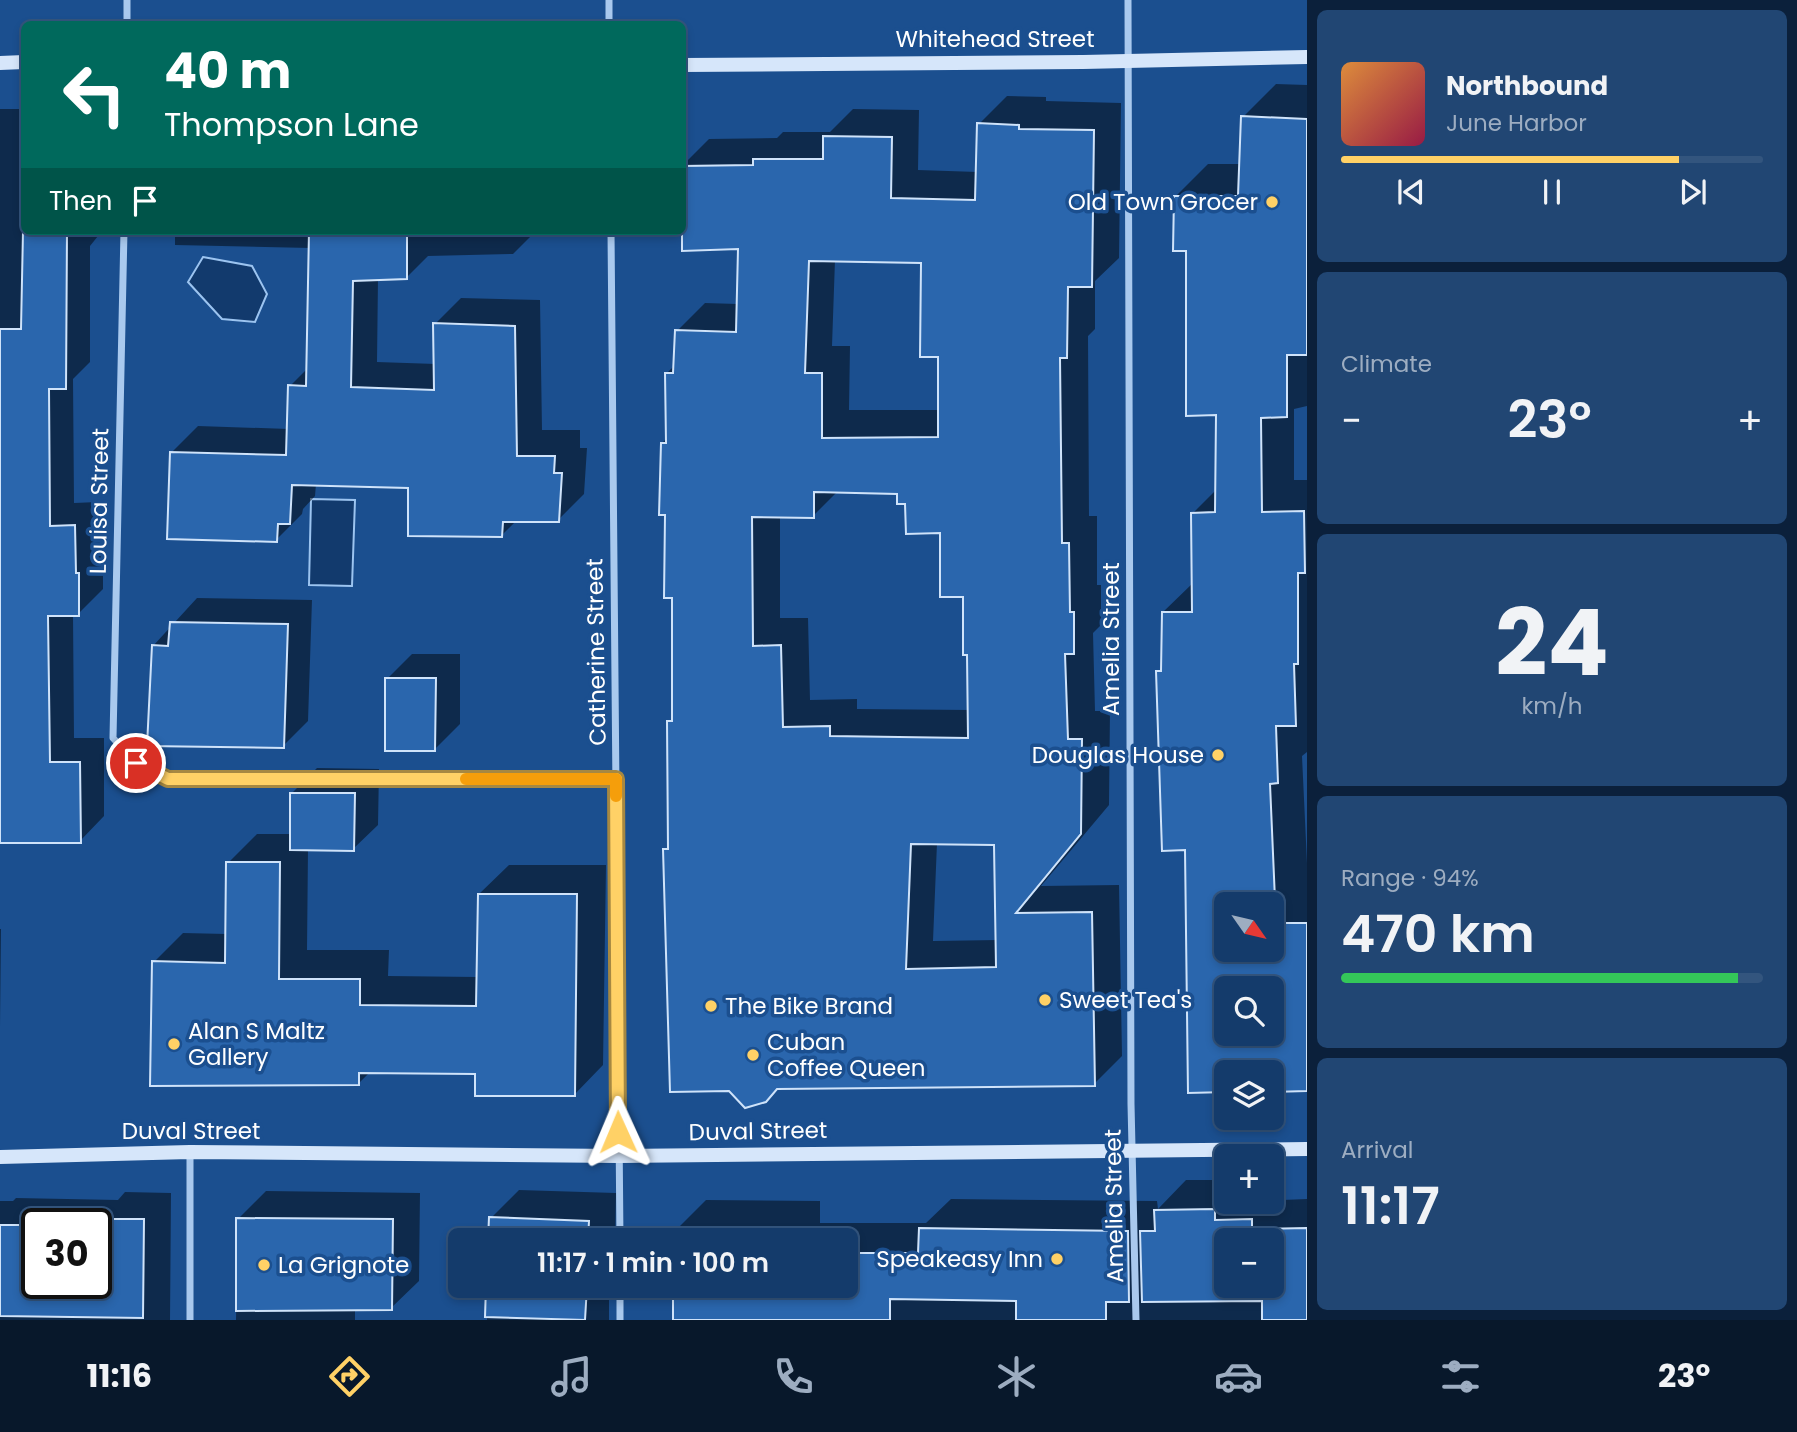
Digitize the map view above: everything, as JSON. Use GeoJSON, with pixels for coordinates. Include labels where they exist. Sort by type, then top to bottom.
{"type":"FeatureCollection","features":[{"type":"Feature","properties":{"kind":"street"},"geometry":{"type":"LineString","coordinates":[[127,0],[128,21]]}},
{"type":"Feature","properties":{"kind":"street"},"geometry":{"type":"LineString","coordinates":[[608,0],[609,21]]}},
{"type":"Feature","properties":{"kind":"street","name":"Amelia Street"},"geometry":{"type":"LineString","coordinates":[[1128,0],[1132,1150],[1136,1320]]}},
{"type":"Feature","properties":{"kind":"street","name":"Whitehead Street"},"geometry":{"type":"LineString","coordinates":[[686,65],[1307,57]]}},
{"type":"Feature","properties":{"kind":"street"},"geometry":{"type":"LineString","coordinates":[[0,62],[21,62]]}},
{"type":"Feature","properties":{"kind":"street","name":"Louisa Street"},"geometry":{"type":"LineString","coordinates":[[124,235],[113,738],[136,763],[168,779],[616,779]]}},
{"type":"Feature","properties":{"kind":"street","name":"Catherine Street"},"geometry":{"type":"LineString","coordinates":[[611,235],[620,1228]]}},
{"type":"Feature","properties":{"kind":"street","name":"Duval Street"},"geometry":{"type":"LineString","coordinates":[[0,1157],[190,1152],[619,1156],[1307,1149]]}},
{"type":"Feature","properties":{"kind":"street"},"geometry":{"type":"LineString","coordinates":[[190,1152],[190,1320]]}},
{"type":"Feature","properties":{"kind":"street"},"geometry":{"type":"LineString","coordinates":[[620,1298],[620,1320]]}},
{"type":"Feature","properties":{"kind":"water"},"geometry":{"type":"Polygon","coordinates":[[[203,257],[252,266],[267,294],[255,322],[222,319],[188,282],[203,257]]]}},
{"type":"Feature","properties":{"kind":"water"},"geometry":{"type":"Polygon","coordinates":[[[311,499],[355,500],[352,586],[309,585],[311,499]]]}},
{"type":"Feature","properties":{"kind":"building"},"geometry":{"type":"Polygon","coordinates":[[[1241,116],[1307,119],[1307,355],[1287,355],[1287,417],[1261,418],[1262,512],[1304,511],[1305,573],[1298,573],[1298,664],[1294,664],[1296,726],[1276,726],[1278,783],[1270,784],[1275,892],[1214,892],[1214,962],[1284,962],[1284,923],[1307,923],[1307,1091],[1284,1092],[1284,1060],[1214,1060],[1214,1092],[1188,1093],[1185,850],[1162,851],[1156,671],[1161,671],[1162,612],[1192,612],[1191,513],[1215,512],[1216,415],[1186,416],[1186,251],[1173,251],[1174,196],[1238,196],[1241,116]]]}},
{"type":"Feature","properties":{"kind":"building"},"geometry":{"type":"Polygon","coordinates":[[[977,123],[1019,125],[1019,129],[1094,130],[1092,287],[1068,287],[1067,358],[1060,358],[1062,543],[1069,543],[1070,612],[1074,612],[1074,654],[1065,654],[1068,739],[1082,739],[1081,834],[1016,913],[1092,912],[1095,1086],[777,1089],[766,1102],[745,1108],[729,1091],[670,1092],[663,849],[668,849],[667,721],[672,721],[672,598],[664,598],[665,515],[659,515],[661,443],[666,443],[665,373],[673,373],[675,330],[736,332],[738,249],[682,251],[682,235],[686,235],[686,166],[753,165],[753,159],[823,159],[823,136],[892,137],[891,198],[975,200],[977,123]],[[809,261],[805,373],[822,373],[822,438],[938,437],[938,357],[920,357],[921,263],[809,261]],[[814,492],[814,518],[752,517],[753,646],[781,645],[783,727],[830,726],[830,736],[968,738],[963,597],[940,597],[940,533],[906,534],[905,504],[897,504],[897,494],[814,492]],[[911,844],[906,969],[996,967],[994,845],[911,844]]]}},
{"type":"Feature","properties":{"kind":"building"},"geometry":{"type":"Polygon","coordinates":[[[23,235],[67,235],[66,389],[49,389],[50,526],[75,525],[79,616],[48,616],[50,762],[80,762],[81,843],[0,843],[0,329],[21,329],[23,235]]]}},
{"type":"Feature","properties":{"kind":"building"},"geometry":{"type":"Polygon","coordinates":[[[309,235],[407,235],[407,279],[353,281],[351,387],[434,390],[433,323],[515,326],[517,456],[555,456],[554,473],[562,473],[559,522],[503,522],[502,537],[408,536],[408,488],[292,485],[290,524],[278,524],[277,542],[167,539],[170,452],[286,455],[288,385],[306,386],[309,235]]]}},
{"type":"Feature","properties":{"kind":"building"},"geometry":{"type":"Polygon","coordinates":[[[170,622],[288,624],[284,748],[147,746],[152,645],[168,646],[170,622]]]}},
{"type":"Feature","properties":{"kind":"building"},"geometry":{"type":"Polygon","coordinates":[[[385,678],[436,678],[435,751],[385,751],[385,678]]]}},
{"type":"Feature","properties":{"kind":"building"},"geometry":{"type":"Polygon","coordinates":[[[290,793],[355,793],[354,851],[290,850],[290,793]]]}},
{"type":"Feature","properties":{"kind":"building"},"geometry":{"type":"Polygon","coordinates":[[[226,862],[280,862],[279,979],[360,979],[360,1005],[476,1006],[478,894],[577,894],[575,1096],[475,1096],[475,1074],[359,1073],[359,1085],[150,1086],[152,961],[225,963],[226,862]]]}},
{"type":"Feature","properties":{"kind":"building"},"geometry":{"type":"Polygon","coordinates":[[[1214,1209],[1215,1220],[1252,1219],[1252,1228],[1214,1228],[1214,1298],[1284,1298],[1284,1228],[1307,1228],[1307,1320],[1262,1320],[1262,1301],[1142,1302],[1140,1231],[1155,1231],[1154,1210],[1214,1209]]]}},
{"type":"Feature","properties":{"kind":"building"},"geometry":{"type":"Polygon","coordinates":[[[489,1217],[589,1221],[589,1228],[489,1228],[489,1217]]]}},
{"type":"Feature","properties":{"kind":"building"},"geometry":{"type":"Polygon","coordinates":[[[236,1218],[393,1219],[392,1310],[236,1311],[236,1218]]]}},
{"type":"Feature","properties":{"kind":"building"},"geometry":{"type":"Polygon","coordinates":[[[112,1219],[144,1219],[143,1318],[0,1316],[0,1225],[21,1225],[21,1299],[112,1299],[112,1219]]]}},
{"type":"Feature","properties":{"kind":"building"},"geometry":{"type":"Polygon","coordinates":[[[919,1228],[1128,1231],[1129,1302],[1106,1302],[1106,1320],[1016,1320],[1016,1301],[890,1299],[890,1320],[673,1320],[673,1298],[858,1298],[858,1253],[918,1253],[919,1228]]]}},
{"type":"Feature","properties":{"kind":"building"},"geometry":{"type":"Polygon","coordinates":[[[486,1298],[586,1298],[585,1320],[485,1317],[486,1298]]]}},
{"type":"Feature","properties":{"kind":"slow traffic"},"geometry":{"type":"LineString","coordinates":[[466,779],[616,779],[616,796]]}},
{"type":"Feature","properties":{"kind":"place","name":"Old Town Grocer"},"geometry":{"type":"Point","coordinates":[1272,202]}},
{"type":"Feature","properties":{"kind":"place","name":"Douglas House"},"geometry":{"type":"Point","coordinates":[1218,755]}},
{"type":"Feature","properties":{"kind":"place","name":"Sweet Tea's"},"geometry":{"type":"Point","coordinates":[1045,1000]}},
{"type":"Feature","properties":{"kind":"place","name":"The Bike Brand"},"geometry":{"type":"Point","coordinates":[711,1006]}},
{"type":"Feature","properties":{"kind":"place","name":"Alan S Maltz Gallery"},"geometry":{"type":"Point","coordinates":[174,1044]}},
{"type":"Feature","properties":{"kind":"place","name":"Cuban Coffee Queen"},"geometry":{"type":"Point","coordinates":[753,1055]}},
{"type":"Feature","properties":{"kind":"place","name":"Speakeasy Inn"},"geometry":{"type":"Point","coordinates":[1057,1259]}},
{"type":"Feature","properties":{"kind":"place","name":"La Grignote"},"geometry":{"type":"Point","coordinates":[264,1265]}},
{"type":"Feature","properties":{"kind":"route"},"geometry":{"type":"LineString","coordinates":[[136,763],[168,779],[616,779],[618,1132]]}}]}
